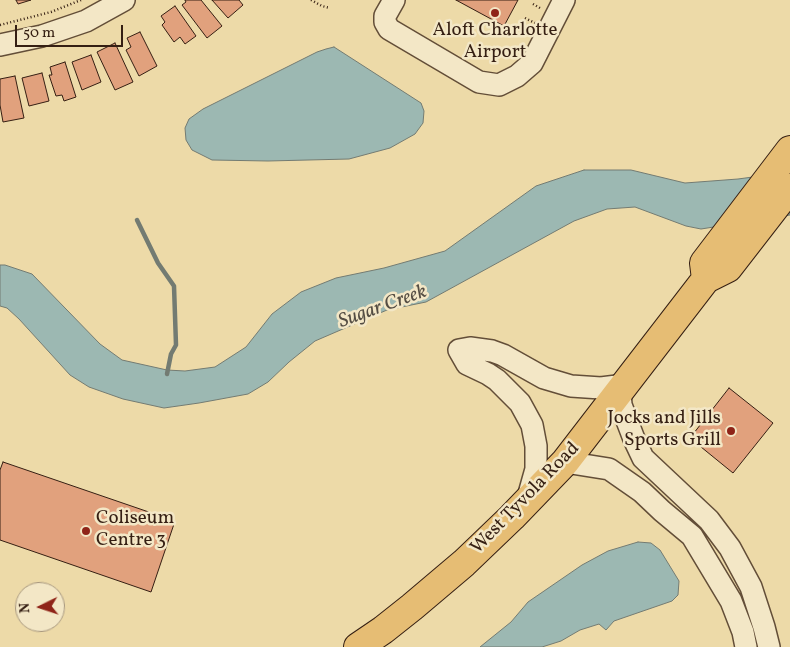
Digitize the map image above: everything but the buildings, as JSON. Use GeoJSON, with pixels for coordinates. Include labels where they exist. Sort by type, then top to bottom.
{"type":"FeatureCollection","features":[{"type":"Feature","properties":{"kind":"main road","name":"West Tyvola Road"},"geometry":{"type":"LineString","coordinates":[[358,647],[383,630],[464,563],[566,462],[622,388],[790,150]]}},
{"type":"Feature","properties":{"kind":"main road","name":"West Tyvola Road"},"geometry":{"type":"LineString","coordinates":[[705,271],[728,268],[790,188]]}},
{"type":"Feature","properties":{"kind":"street"},"geometry":{"type":"LineString","coordinates":[[0,45],[42,36],[86,21],[124,0]]}},
{"type":"Feature","properties":{"kind":"street"},"geometry":{"type":"LineString","coordinates":[[394,0],[386,16],[385,22],[389,28],[479,82],[499,85],[517,76],[532,63],[564,0]]}},
{"type":"Feature","properties":{"kind":"street"},"geometry":{"type":"LineString","coordinates":[[527,501],[536,469],[536,446],[532,425],[520,403],[497,380],[467,364],[459,350],[470,348],[492,351],[503,355],[544,378],[571,386],[622,388],[621,405],[643,458],[708,520],[730,548],[751,587],[769,647]]}},
{"type":"Feature","properties":{"kind":"street"},"geometry":{"type":"LineString","coordinates":[[566,462],[608,469],[642,492],[692,536],[731,601],[746,647]]}},
{"type":"Feature","properties":{"kind":"path"},"geometry":{"type":"LineString","coordinates":[[0,25],[51,12],[81,0]]}},
{"type":"Feature","properties":{"kind":"path"},"geometry":{"type":"LineString","coordinates":[[311,0],[330,8]]}},
{"type":"Feature","properties":{"kind":"water"},"geometry":{"type":"Polygon","coordinates":[[[334,47],[421,103],[424,111],[423,123],[415,134],[390,148],[349,159],[212,160],[192,150],[186,140],[185,128],[189,119],[203,109],[317,52],[334,47]]]}},
{"type":"Feature","properties":{"kind":"water","name":"Sugar Creek"},"geometry":{"type":"Polygon","coordinates":[[[584,170],[631,170],[685,183],[738,179],[790,172],[790,215],[701,229],[686,226],[635,207],[607,209],[574,221],[426,302],[387,310],[315,341],[268,382],[248,394],[164,408],[123,399],[89,387],[70,375],[19,319],[7,308],[0,306],[0,265],[5,265],[32,274],[100,344],[122,360],[167,370],[185,371],[215,367],[246,347],[272,314],[301,292],[336,278],[384,268],[445,251],[536,186],[584,170]]]}},
{"type":"Feature","properties":{"kind":"water"},"geometry":{"type":"Polygon","coordinates":[[[638,542],[651,543],[660,550],[679,581],[678,595],[672,601],[614,621],[606,630],[599,624],[580,630],[561,641],[542,647],[480,647],[511,622],[528,602],[582,565],[608,551],[638,542]]]}},
{"type":"Feature","properties":{"kind":"waterway"},"geometry":{"type":"LineString","coordinates":[[137,220],[158,263],[174,286],[176,345],[171,354],[167,374]]}},
{"type":"Feature","properties":{"kind":"place","name":"Aloft Charlotte Airport"},"geometry":{"type":"Point","coordinates":[495,13]}},
{"type":"Feature","properties":{"kind":"place","name":"Jocks and Jills Sports Grill"},"geometry":{"type":"Point","coordinates":[731,431]}},
{"type":"Feature","properties":{"kind":"place","name":"Coliseum Centre 3"},"geometry":{"type":"Point","coordinates":[86,531]}}]}
